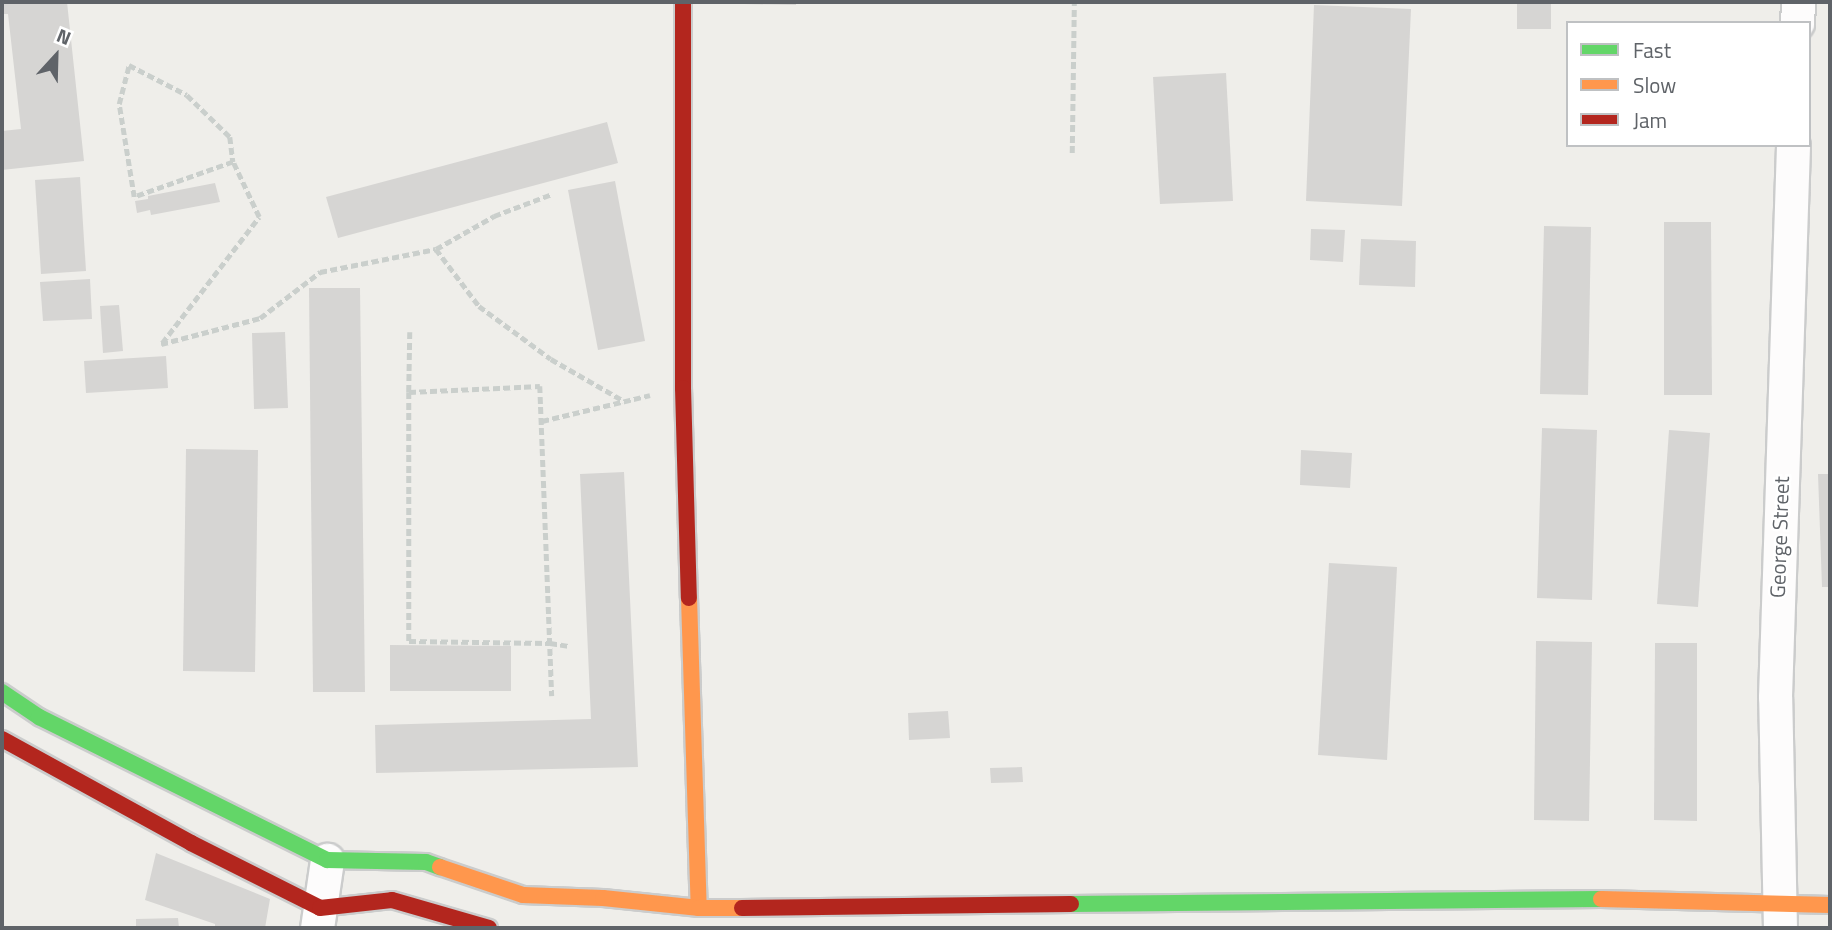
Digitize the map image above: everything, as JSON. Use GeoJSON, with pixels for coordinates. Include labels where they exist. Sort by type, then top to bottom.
{"type":"FeatureCollection","features":[{"type":"Feature","properties":{"kind":"street"},"geometry":{"type":"LineString","coordinates":[[683,2],[683,387],[699,908]]}},
{"type":"Feature","properties":{"kind":"street"},"geometry":{"type":"LineString","coordinates":[[1797,21],[1798,2]]}},
{"type":"Feature","properties":{"kind":"street","name":"George Street"},"geometry":{"type":"LineString","coordinates":[[1779,916],[1775,697],[1793,147]]}},
{"type":"Feature","properties":{"kind":"street"},"geometry":{"type":"LineString","coordinates":[[2,691],[39,717],[327,860],[426,862],[523,895],[603,898],[699,908],[1642,899],[1779,916],[1830,905]]}},
{"type":"Feature","properties":{"kind":"street"},"geometry":{"type":"LineString","coordinates":[[2,739],[191,843],[318,918],[392,900],[489,928]]}},
{"type":"Feature","properties":{"kind":"street"},"geometry":{"type":"LineString","coordinates":[[318,918],[327,860]]}},
{"type":"Feature","properties":{"kind":"path"},"geometry":{"type":"LineString","coordinates":[[1072,153],[1074,2]]}},
{"type":"Feature","properties":{"kind":"path"},"geometry":{"type":"LineString","coordinates":[[233,162],[134,197],[119,104],[129,65],[187,95],[230,137],[233,162],[259,217],[162,344],[260,318],[320,272],[436,249],[494,216],[552,194]]}},
{"type":"Feature","properties":{"kind":"path"},"geometry":{"type":"LineString","coordinates":[[436,249],[479,306],[551,359],[624,401]]}},
{"type":"Feature","properties":{"kind":"path"},"geometry":{"type":"LineString","coordinates":[[410,332],[409,641],[550,643],[570,646]]}},
{"type":"Feature","properties":{"kind":"path"},"geometry":{"type":"LineString","coordinates":[[409,392],[540,386],[552,696]]}},
{"type":"Feature","properties":{"kind":"building"},"geometry":{"type":"Polygon","coordinates":[[[2,2],[67,2],[84,161],[2,170],[2,131],[21,129],[8,14],[2,14],[2,2]]]}},
{"type":"Feature","properties":{"kind":"building"},"geometry":{"type":"Polygon","coordinates":[[[796,2],[796,5],[744,4],[796,2]]]}},
{"type":"Feature","properties":{"kind":"building"},"geometry":{"type":"Polygon","coordinates":[[[1517,2],[1551,2],[1551,29],[1517,29],[1517,2]]]}},
{"type":"Feature","properties":{"kind":"building"},"geometry":{"type":"Polygon","coordinates":[[[1314,5],[1411,9],[1402,206],[1306,201],[1314,5]]]}},
{"type":"Feature","properties":{"kind":"building"},"geometry":{"type":"Polygon","coordinates":[[[1226,73],[1233,201],[1160,204],[1153,77],[1226,73]]]}},
{"type":"Feature","properties":{"kind":"building"},"geometry":{"type":"Polygon","coordinates":[[[607,122],[618,163],[338,238],[326,197],[607,122]]]}},
{"type":"Feature","properties":{"kind":"building"},"geometry":{"type":"Polygon","coordinates":[[[80,177],[86,271],[41,274],[35,180],[80,177]]]}},
{"type":"Feature","properties":{"kind":"building"},"geometry":{"type":"Polygon","coordinates":[[[615,181],[645,341],[598,350],[568,190],[615,181]]]}},
{"type":"Feature","properties":{"kind":"building"},"geometry":{"type":"Polygon","coordinates":[[[215,183],[220,202],[151,215],[150,210],[137,213],[135,201],[148,199],[148,196],[215,183]]]}},
{"type":"Feature","properties":{"kind":"building"},"geometry":{"type":"Polygon","coordinates":[[[1664,222],[1711,222],[1712,395],[1664,395],[1664,222]]]}},
{"type":"Feature","properties":{"kind":"building"},"geometry":{"type":"Polygon","coordinates":[[[1544,226],[1591,227],[1588,395],[1540,394],[1544,226]]]}},
{"type":"Feature","properties":{"kind":"building"},"geometry":{"type":"Polygon","coordinates":[[[1311,229],[1345,230],[1343,262],[1310,260],[1311,229]]]}},
{"type":"Feature","properties":{"kind":"building"},"geometry":{"type":"Polygon","coordinates":[[[1361,239],[1416,241],[1415,287],[1359,285],[1361,239]]]}},
{"type":"Feature","properties":{"kind":"building"},"geometry":{"type":"Polygon","coordinates":[[[90,279],[92,319],[43,321],[40,282],[90,279]]]}},
{"type":"Feature","properties":{"kind":"building"},"geometry":{"type":"Polygon","coordinates":[[[309,288],[360,288],[365,692],[313,692],[309,288]]]}},
{"type":"Feature","properties":{"kind":"building"},"geometry":{"type":"Polygon","coordinates":[[[119,305],[123,351],[103,353],[100,306],[119,305]]]}},
{"type":"Feature","properties":{"kind":"building"},"geometry":{"type":"Polygon","coordinates":[[[285,332],[288,408],[254,409],[252,333],[285,332]]]}},
{"type":"Feature","properties":{"kind":"building"},"geometry":{"type":"Polygon","coordinates":[[[166,356],[168,388],[86,393],[84,361],[166,356]]]}},
{"type":"Feature","properties":{"kind":"building"},"geometry":{"type":"Polygon","coordinates":[[[1542,428],[1597,430],[1592,600],[1537,598],[1542,428]]]}},
{"type":"Feature","properties":{"kind":"building"},"geometry":{"type":"Polygon","coordinates":[[[1669,430],[1710,433],[1698,607],[1657,604],[1669,430]]]}},
{"type":"Feature","properties":{"kind":"building"},"geometry":{"type":"Polygon","coordinates":[[[186,449],[258,450],[255,672],[183,671],[186,449]]]}},
{"type":"Feature","properties":{"kind":"building"},"geometry":{"type":"Polygon","coordinates":[[[1301,450],[1352,453],[1350,488],[1300,485],[1301,450]]]}},
{"type":"Feature","properties":{"kind":"building"},"geometry":{"type":"Polygon","coordinates":[[[624,472],[638,767],[376,773],[375,725],[591,719],[580,474],[624,472]]]}},
{"type":"Feature","properties":{"kind":"building"},"geometry":{"type":"Polygon","coordinates":[[[1818,474],[1830,474],[1830,587],[1822,587],[1818,474]]]}},
{"type":"Feature","properties":{"kind":"building"},"geometry":{"type":"Polygon","coordinates":[[[1329,563],[1397,567],[1387,760],[1318,755],[1329,563]]]}},
{"type":"Feature","properties":{"kind":"building"},"geometry":{"type":"Polygon","coordinates":[[[1536,641],[1592,642],[1589,821],[1534,820],[1536,641]]]}},
{"type":"Feature","properties":{"kind":"building"},"geometry":{"type":"Polygon","coordinates":[[[1655,643],[1697,643],[1697,821],[1654,820],[1655,643]]]}},
{"type":"Feature","properties":{"kind":"building"},"geometry":{"type":"Polygon","coordinates":[[[390,645],[511,646],[511,691],[390,691],[390,645]]]}},
{"type":"Feature","properties":{"kind":"building"},"geometry":{"type":"Polygon","coordinates":[[[948,711],[950,738],[909,740],[908,713],[948,711]]]}},
{"type":"Feature","properties":{"kind":"building"},"geometry":{"type":"Polygon","coordinates":[[[1022,767],[1023,782],[991,783],[990,768],[1022,767]]]}},
{"type":"Feature","properties":{"kind":"building"},"geometry":{"type":"Polygon","coordinates":[[[156,853],[270,899],[265,928],[215,928],[215,924],[145,900],[156,853]]]}},
{"type":"Feature","properties":{"kind":"building"},"geometry":{"type":"Polygon","coordinates":[[[178,918],[179,928],[136,928],[136,919],[178,918]]]}},
{"type":"Feature","properties":{"kind":"traffic: fast"},"geometry":{"type":"LineString","coordinates":[[2,692],[39,717],[327,860],[426,862],[440,867]]}},
{"type":"Feature","properties":{"kind":"traffic: fast"},"geometry":{"type":"LineString","coordinates":[[1071,904],[1601,899]]}},
{"type":"Feature","properties":{"kind":"traffic: slow"},"geometry":{"type":"LineString","coordinates":[[689,598],[699,908]]}},
{"type":"Feature","properties":{"kind":"traffic: slow"},"geometry":{"type":"LineString","coordinates":[[440,867],[523,895],[603,898],[699,908],[742,908]]}},
{"type":"Feature","properties":{"kind":"traffic: slow"},"geometry":{"type":"LineString","coordinates":[[1601,899],[1830,905]]}},
{"type":"Feature","properties":{"kind":"traffic: jam"},"geometry":{"type":"LineString","coordinates":[[683,2],[683,388],[689,598]]}},
{"type":"Feature","properties":{"kind":"traffic: jam"},"geometry":{"type":"LineString","coordinates":[[2,739],[191,843],[320,908],[392,900],[489,928]]}},
{"type":"Feature","properties":{"kind":"traffic: jam"},"geometry":{"type":"LineString","coordinates":[[742,908],[1071,904]]}}]}
